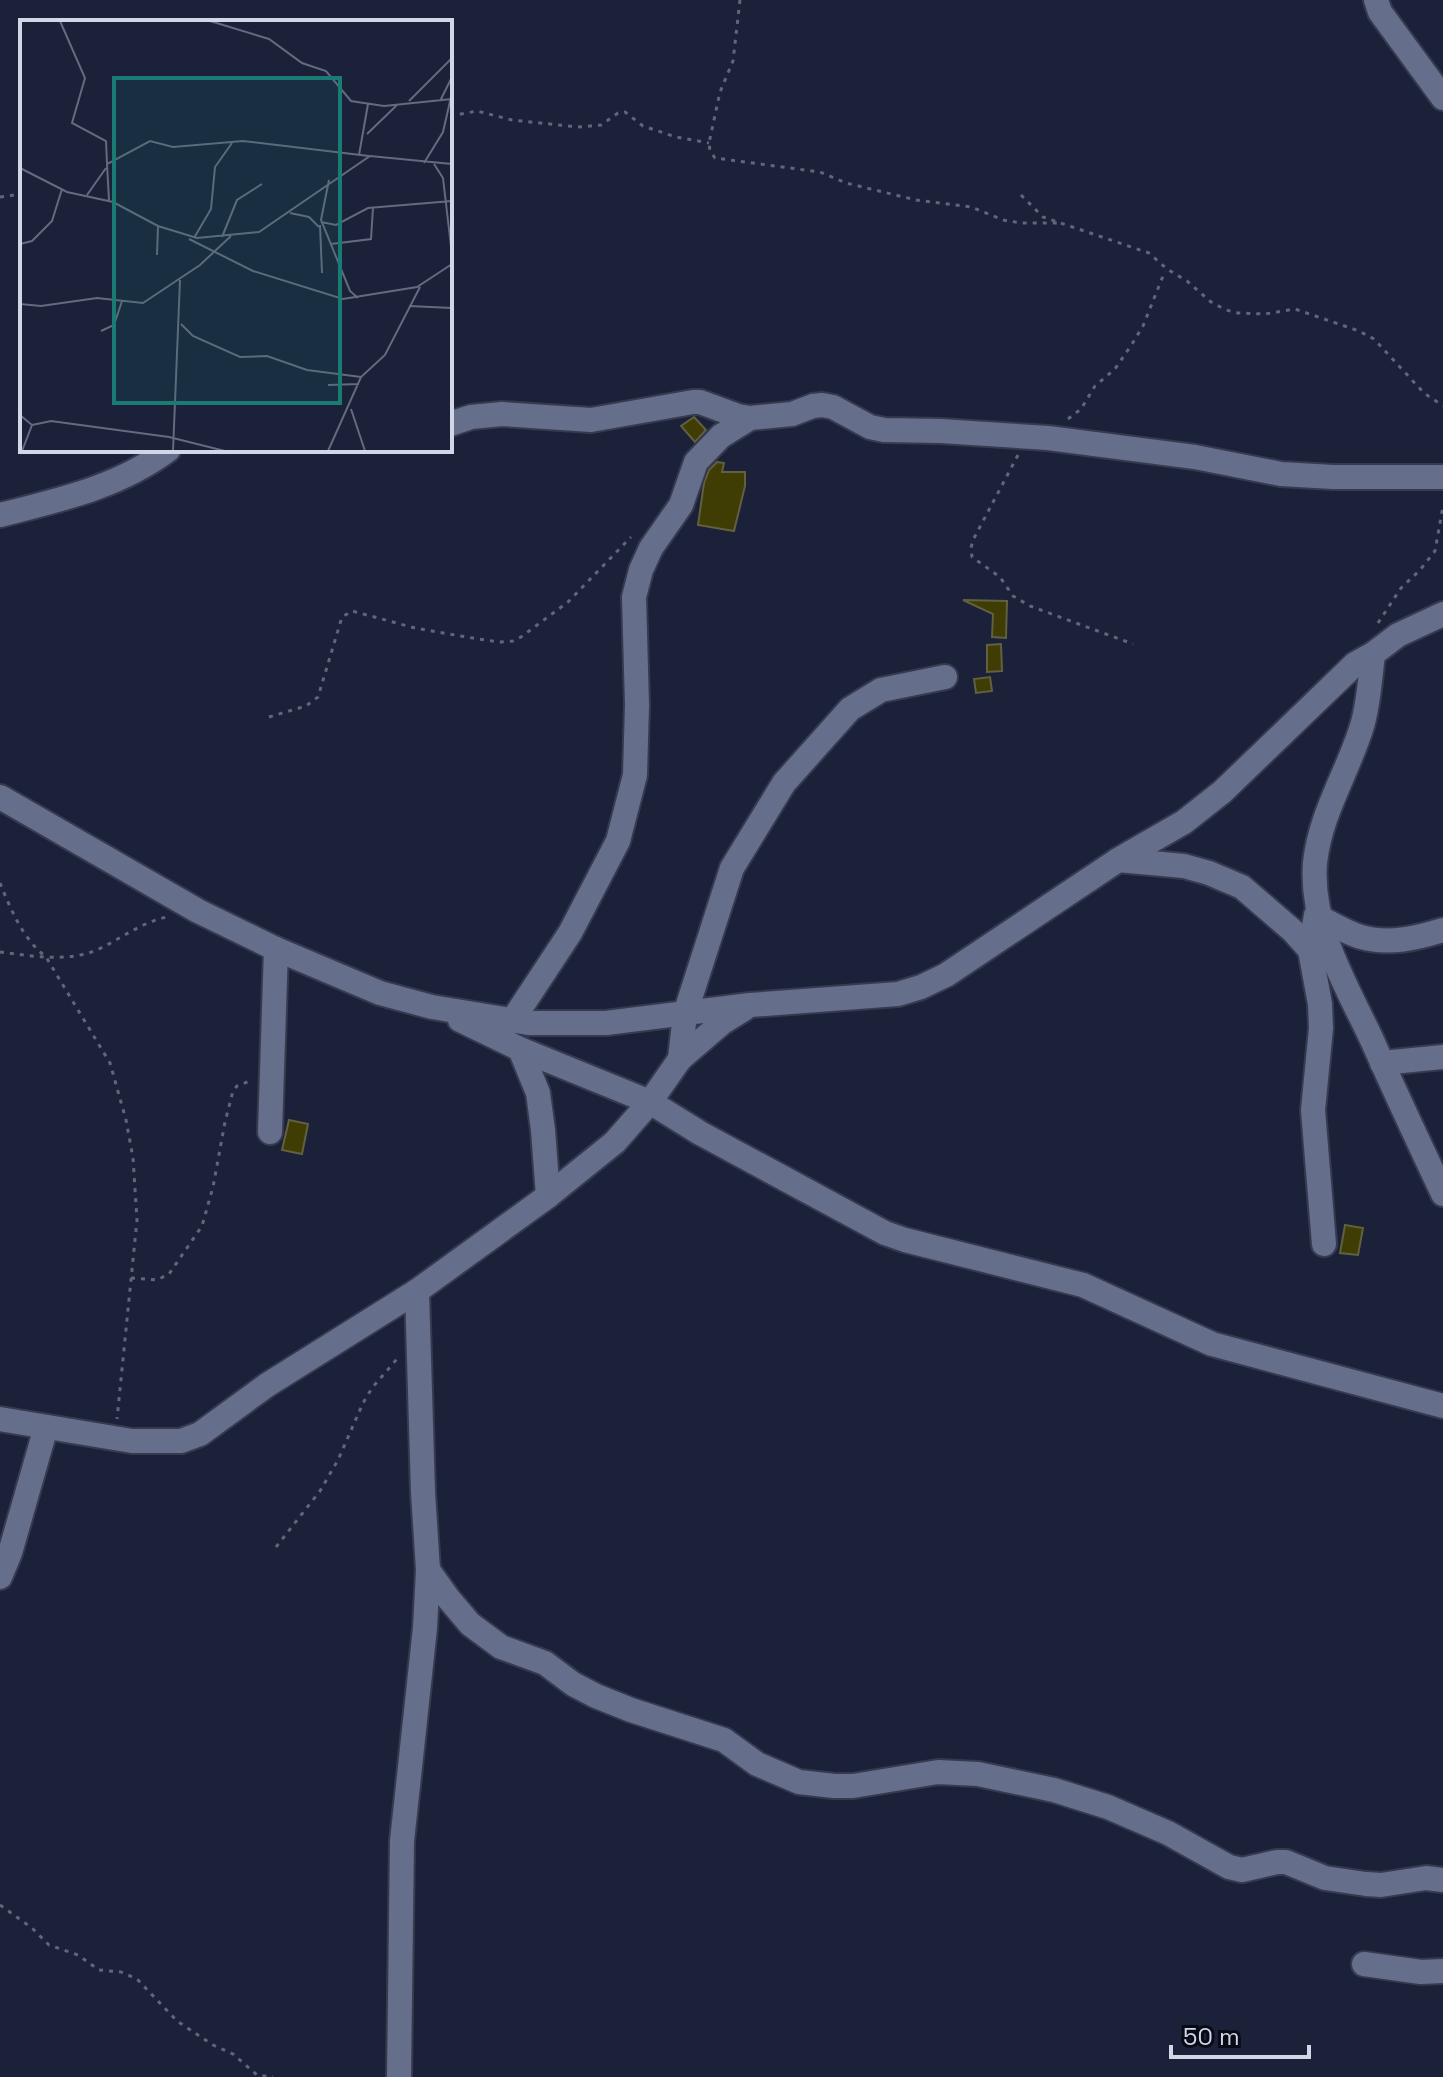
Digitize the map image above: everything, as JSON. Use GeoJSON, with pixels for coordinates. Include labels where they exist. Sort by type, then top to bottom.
{"type":"FeatureCollection","features":[{"type":"Feature","properties":{"kind":"street"},"geometry":{"type":"LineString","coordinates":[[1376,0],[1380,12],[1443,98]]}},
{"type":"Feature","properties":{"kind":"street"},"geometry":{"type":"LineString","coordinates":[[452,423],[471,417],[502,414],[591,420],[693,402],[750,418],[792,414],[822,405],[833,407],[870,427],[884,430],[1041,438],[1195,457],[1281,474],[1443,477]]}},
{"type":"Feature","properties":{"kind":"street"},"geometry":{"type":"LineString","coordinates":[[512,1021],[570,933],[618,841],[635,775],[634,597],[641,570],[651,548],[681,505],[696,462],[721,436],[750,418]]}},
{"type":"Feature","properties":{"kind":"street"},"geometry":{"type":"LineString","coordinates":[[0,515],[62,499],[130,475],[165,452]]}},
{"type":"Feature","properties":{"kind":"street"},"geometry":{"type":"LineString","coordinates":[[0,797],[198,911],[276,949],[380,993],[432,1007],[528,1023],[606,1023],[750,1005],[898,994],[946,975],[1118,860],[1184,822],[1222,792],[1355,664],[1398,635],[1443,614]]}},
{"type":"Feature","properties":{"kind":"street"},"geometry":{"type":"LineString","coordinates":[[1373,654],[1362,727],[1328,811],[1315,861],[1319,914],[1341,974],[1443,1194]]}},
{"type":"Feature","properties":{"kind":"street"},"geometry":{"type":"LineString","coordinates":[[680,1059],[685,1014],[732,868],[784,783],[850,709],[881,690],[945,677]]}},
{"type":"Feature","properties":{"kind":"street"},"geometry":{"type":"LineString","coordinates":[[1118,860],[1184,866],[1242,887],[1310,950]]}},
{"type":"Feature","properties":{"kind":"street"},"geometry":{"type":"LineString","coordinates":[[1319,914],[1362,937],[1390,941],[1416,939],[1443,930]]}},
{"type":"Feature","properties":{"kind":"street"},"geometry":{"type":"LineString","coordinates":[[1319,914],[1310,950],[1321,1018],[1313,1110],[1324,1244]]}},
{"type":"Feature","properties":{"kind":"street"},"geometry":{"type":"LineString","coordinates":[[270,1132],[276,949]]}},
{"type":"Feature","properties":{"kind":"street"},"geometry":{"type":"LineString","coordinates":[[0,1419],[115,1438],[162,1442],[181,1441],[200,1434],[267,1385],[417,1291],[548,1196],[615,1142],[650,1102],[680,1059],[723,1022],[750,1005]]}},
{"type":"Feature","properties":{"kind":"street"},"geometry":{"type":"LineString","coordinates":[[432,1007],[520,1049],[650,1102],[700,1133],[885,1233],[1083,1285],[1212,1344],[1443,1406]]}},
{"type":"Feature","properties":{"kind":"street"},"geometry":{"type":"LineString","coordinates":[[520,1049],[538,1093],[548,1196]]}},
{"type":"Feature","properties":{"kind":"street"},"geometry":{"type":"LineString","coordinates":[[1382,1063],[1443,1057]]}},
{"type":"Feature","properties":{"kind":"street"},"geometry":{"type":"LineString","coordinates":[[399,2077],[402,1841],[428,1570],[417,1291]]}},
{"type":"Feature","properties":{"kind":"street"},"geometry":{"type":"LineString","coordinates":[[0,1577],[10,1553],[46,1427]]}},
{"type":"Feature","properties":{"kind":"street"},"geometry":{"type":"LineString","coordinates":[[428,1570],[470,1624],[501,1647],[545,1663],[573,1684],[596,1696],[724,1740],[757,1764],[799,1782],[853,1786],[938,1772],[978,1774],[1054,1790],[1108,1807],[1168,1833],[1229,1867],[1242,1870],[1286,1862],[1325,1878],[1381,1885],[1414,1879],[1443,1880]]}},
{"type":"Feature","properties":{"kind":"street"},"geometry":{"type":"LineString","coordinates":[[1364,1964],[1421,1972],[1443,1971]]}},
{"type":"Feature","properties":{"kind":"path"},"geometry":{"type":"LineString","coordinates":[[740,0],[733,61],[720,92],[709,143],[712,156],[820,172],[846,183],[916,200],[971,207],[1003,220],[1059,223]]}},
{"type":"Feature","properties":{"kind":"path"},"geometry":{"type":"LineString","coordinates":[[452,116],[477,111],[512,120],[578,127],[601,125],[622,112],[643,126],[676,137],[709,143]]}},
{"type":"Feature","properties":{"kind":"path"},"geometry":{"type":"LineString","coordinates":[[0,197],[20,194]]}},
{"type":"Feature","properties":{"kind":"path"},"geometry":{"type":"LineString","coordinates":[[1021,195],[1043,217],[1149,253],[1211,302],[1226,310],[1265,314],[1295,309],[1359,331],[1374,339],[1424,393],[1443,406]]}},
{"type":"Feature","properties":{"kind":"path"},"geometry":{"type":"LineString","coordinates":[[1133,644],[1030,606],[1013,596],[1000,577],[972,557],[971,548],[1019,454],[1081,409],[1095,386],[1115,369],[1143,326],[1167,268]]}},
{"type":"Feature","properties":{"kind":"path"},"geometry":{"type":"LineString","coordinates":[[1373,654],[1378,622],[1401,588],[1435,551],[1443,506]]}},
{"type":"Feature","properties":{"kind":"path"},"geometry":{"type":"LineString","coordinates":[[269,717],[306,706],[318,697],[342,617],[347,613],[352,611],[415,628],[478,639],[513,641],[568,602],[631,537]]}},
{"type":"Feature","properties":{"kind":"path"},"geometry":{"type":"LineString","coordinates":[[0,883],[32,946],[46,957],[110,1063],[126,1120],[137,1220],[115,1438]]}},
{"type":"Feature","properties":{"kind":"path"},"geometry":{"type":"LineString","coordinates":[[0,952],[46,957],[85,954],[144,924],[198,911]]}},
{"type":"Feature","properties":{"kind":"path"},"geometry":{"type":"LineString","coordinates":[[130,1278],[157,1280],[169,1274],[202,1226],[233,1091],[241,1084],[272,1073]]}},
{"type":"Feature","properties":{"kind":"path"},"geometry":{"type":"LineString","coordinates":[[276,1547],[320,1491],[372,1388],[418,1334]]}},
{"type":"Feature","properties":{"kind":"path"},"geometry":{"type":"LineString","coordinates":[[0,1905],[32,1928],[49,1945],[78,1955],[99,1970],[121,1972],[137,1979],[177,2021],[213,2045],[233,2054],[257,2075],[273,2077]]}},
{"type":"Feature","properties":{"kind":"building"},"geometry":{"type":"Polygon","coordinates":[[[694,417],[706,430],[695,442],[681,426],[694,417]]]}},
{"type":"Feature","properties":{"kind":"building"},"geometry":{"type":"Polygon","coordinates":[[[717,462],[724,463],[722,472],[745,472],[745,486],[734,531],[698,525],[704,483],[709,470],[717,462]]]}},
{"type":"Feature","properties":{"kind":"building"},"geometry":{"type":"Polygon","coordinates":[[[963,600],[1007,601],[1006,638],[992,637],[993,614],[963,600]]]}},
{"type":"Feature","properties":{"kind":"building"},"geometry":{"type":"Polygon","coordinates":[[[1001,644],[1002,671],[987,672],[987,645],[1001,644]]]}},
{"type":"Feature","properties":{"kind":"building"},"geometry":{"type":"Polygon","coordinates":[[[990,677],[992,691],[976,693],[974,679],[990,677]]]}},
{"type":"Feature","properties":{"kind":"building"},"geometry":{"type":"Polygon","coordinates":[[[289,1120],[308,1124],[302,1154],[282,1150],[289,1120]]]}},
{"type":"Feature","properties":{"kind":"building"},"geometry":{"type":"Polygon","coordinates":[[[1345,1225],[1363,1228],[1358,1255],[1340,1253],[1345,1225]]]}}]}
